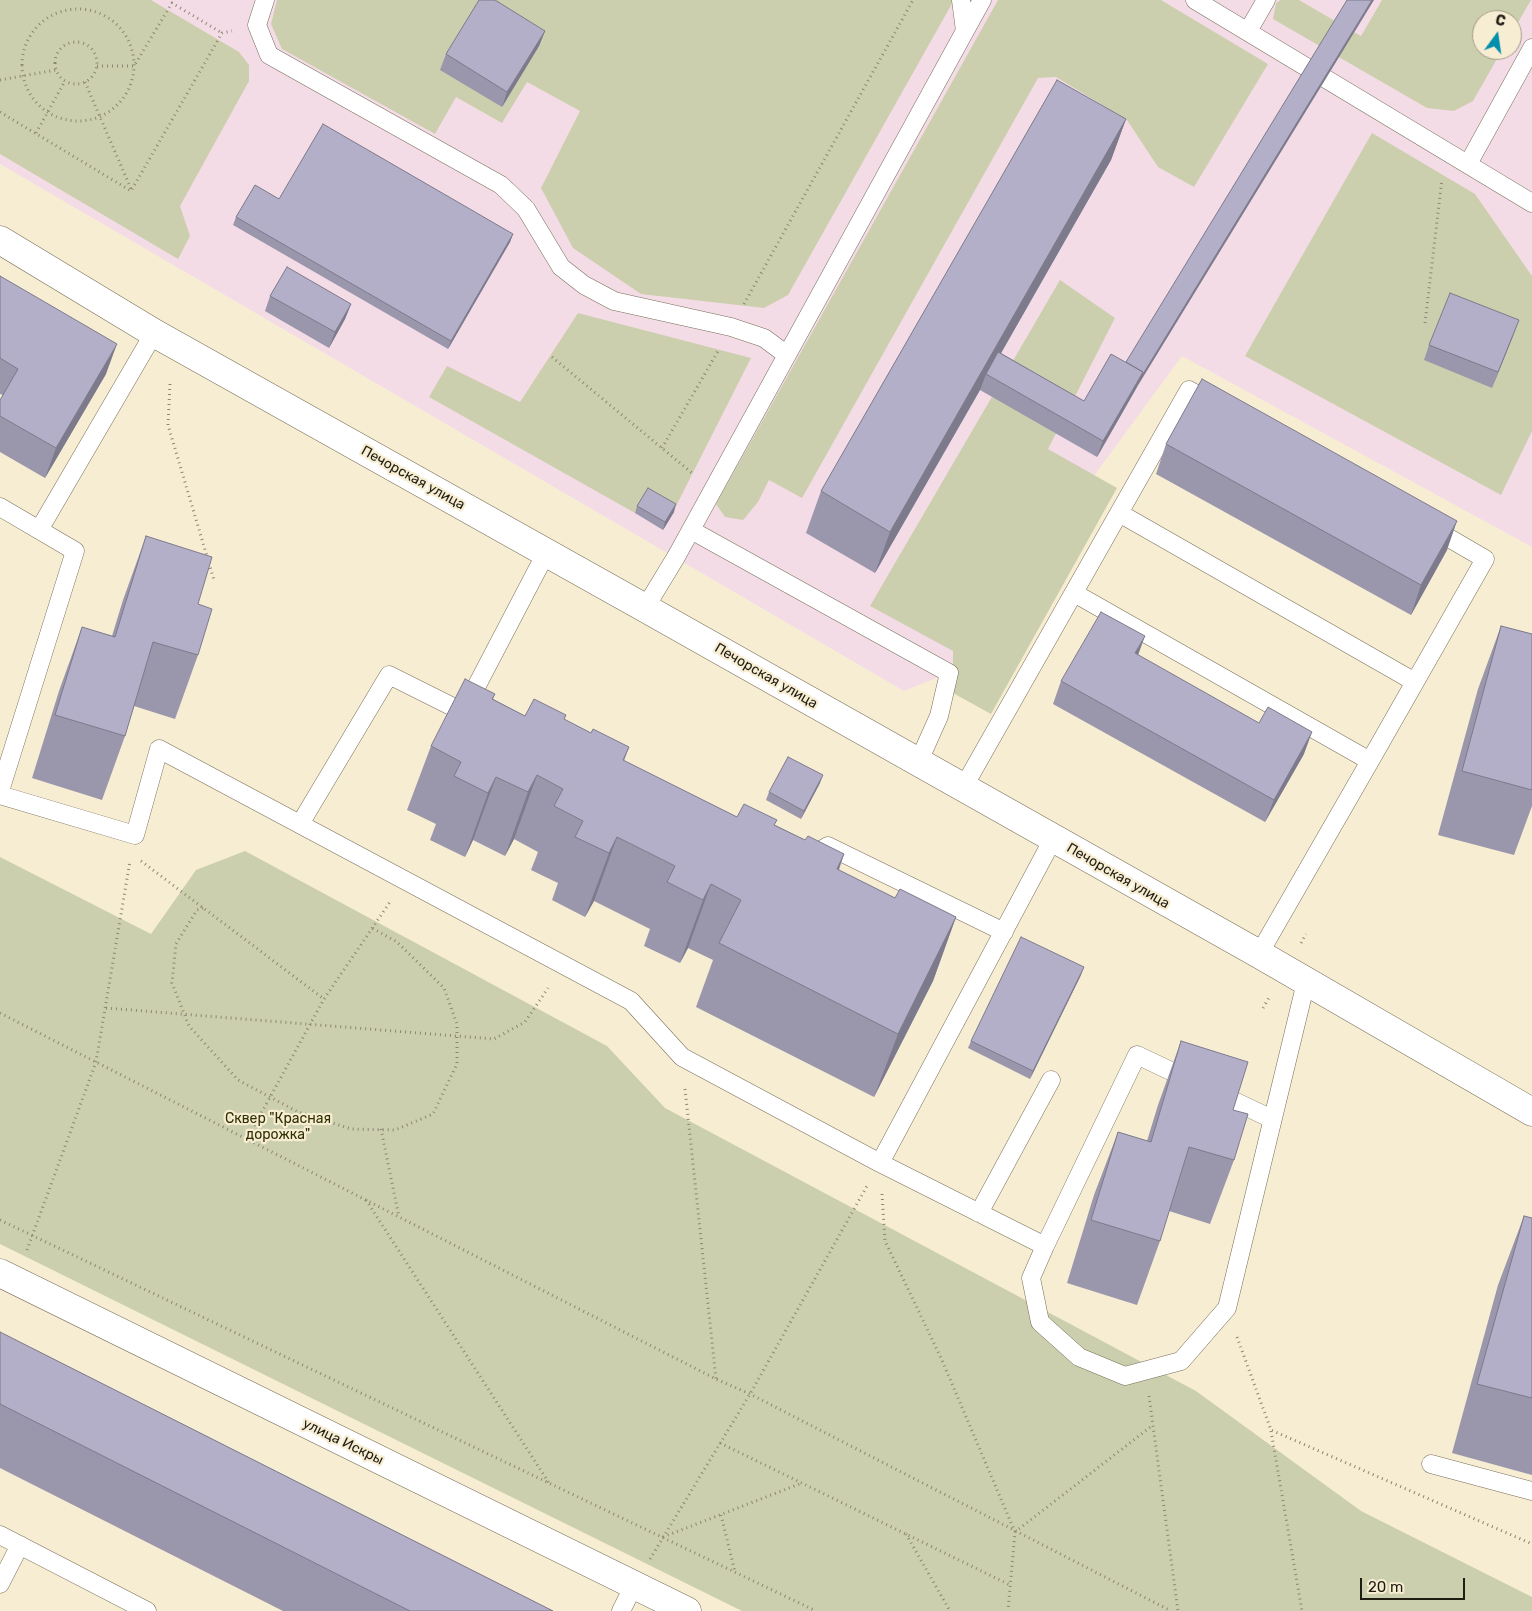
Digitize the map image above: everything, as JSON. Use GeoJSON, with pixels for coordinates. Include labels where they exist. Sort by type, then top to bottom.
{"type":"FeatureCollection","features":[{"type":"Feature","properties":{"kind":"street","name":"Печорская улица"},"geometry":{"type":"LineString","coordinates":[[0,240],[154,333],[1259,954],[1532,1112]]}},
{"type":"Feature","properties":{"kind":"street","name":"улица Искры"},"geometry":{"type":"LineString","coordinates":[[8,1277],[687,1611]]}},
{"type":"Feature","properties":{"kind":"lane"},"geometry":{"type":"LineString","coordinates":[[265,0],[257,25],[269,55],[501,184],[526,209],[561,267],[584,285],[614,301],[731,327],[764,338],[787,354]]}},
{"type":"Feature","properties":{"kind":"lane"},"geometry":{"type":"LineString","coordinates":[[961,0],[965,31]]}},
{"type":"Feature","properties":{"kind":"lane"},"geometry":{"type":"LineString","coordinates":[[645,608],[691,530],[982,0]]}},
{"type":"Feature","properties":{"kind":"lane"},"geometry":{"type":"LineString","coordinates":[[1195,0],[1532,203]]}},
{"type":"Feature","properties":{"kind":"lane"},"geometry":{"type":"LineString","coordinates":[[1248,31],[1266,0]]}},
{"type":"Feature","properties":{"kind":"lane"},"geometry":{"type":"LineString","coordinates":[[1468,164],[1532,48]]}},
{"type":"Feature","properties":{"kind":"lane"},"geometry":{"type":"LineString","coordinates":[[39,530],[154,333]]}},
{"type":"Feature","properties":{"kind":"lane"},"geometry":{"type":"LineString","coordinates":[[964,788],[1189,390],[1232,414]]}},
{"type":"Feature","properties":{"kind":"lane"},"geometry":{"type":"LineString","coordinates":[[0,507],[75,551],[0,793],[135,835],[159,749],[631,1001],[682,1056],[880,1163],[1045,1246]]}},
{"type":"Feature","properties":{"kind":"lane"},"geometry":{"type":"LineString","coordinates":[[1119,513],[1415,682]]}},
{"type":"Feature","properties":{"kind":"lane"},"geometry":{"type":"LineString","coordinates":[[1259,954],[1485,559],[1418,520]]}},
{"type":"Feature","properties":{"kind":"lane"},"geometry":{"type":"LineString","coordinates":[[691,530],[949,673],[939,716],[918,763]]}},
{"type":"Feature","properties":{"kind":"lane"},"geometry":{"type":"LineString","coordinates":[[462,712],[546,553]]}},
{"type":"Feature","properties":{"kind":"lane"},"geometry":{"type":"LineString","coordinates":[[1074,593],[1370,761]]}},
{"type":"Feature","properties":{"kind":"lane"},"geometry":{"type":"LineString","coordinates":[[300,824],[389,675],[480,721]]}},
{"type":"Feature","properties":{"kind":"lane"},"geometry":{"type":"LineString","coordinates":[[880,1163],[1053,839]]}},
{"type":"Feature","properties":{"kind":"lane"},"geometry":{"type":"LineString","coordinates":[[804,860],[828,846],[1004,932]]}},
{"type":"Feature","properties":{"kind":"lane"},"geometry":{"type":"LineString","coordinates":[[1272,1119],[1137,1054],[1031,1278],[1040,1322],[1079,1356],[1125,1376],[1181,1361],[1227,1308],[1306,982]]}},
{"type":"Feature","properties":{"kind":"lane"},"geometry":{"type":"LineString","coordinates":[[979,1213],[1051,1080]]}},
{"type":"Feature","properties":{"kind":"lane"},"geometry":{"type":"LineString","coordinates":[[1431,1464],[1532,1491]]}},
{"type":"Feature","properties":{"kind":"lane"},"geometry":{"type":"LineString","coordinates":[[0,1535],[147,1611]]}},
{"type":"Feature","properties":{"kind":"lane"},"geometry":{"type":"LineString","coordinates":[[0,1584],[20,1545]]}},
{"type":"Feature","properties":{"kind":"lane"},"geometry":{"type":"LineString","coordinates":[[621,1611],[634,1585]]}},
{"type":"Feature","properties":{"kind":"path"},"geometry":{"type":"LineString","coordinates":[[662,448],[913,0]]}},
{"type":"Feature","properties":{"kind":"path"},"geometry":{"type":"LineString","coordinates":[[134,66],[172,3],[222,33],[257,25]]}},
{"type":"Feature","properties":{"kind":"path"},"geometry":{"type":"LineString","coordinates":[[72,9],[91,10],[109,18],[122,31],[132,47],[134,66],[131,84],[122,99],[109,112],[93,119],[75,120],[57,117],[30,94],[23,76],[22,58],[27,40],[39,25],[54,14],[72,9]]}},
{"type":"Feature","properties":{"kind":"path"},"geometry":{"type":"LineString","coordinates":[[131,190],[222,33]]}},
{"type":"Feature","properties":{"kind":"path"},"geometry":{"type":"LineString","coordinates":[[77,42],[84,44],[94,53],[97,66],[90,78],[85,82],[78,84],[65,81],[56,70],[56,56],[64,46],[77,42]]}},
{"type":"Feature","properties":{"kind":"path"},"geometry":{"type":"LineString","coordinates":[[97,66],[134,66]]}},
{"type":"Feature","properties":{"kind":"path"},"geometry":{"type":"LineString","coordinates":[[0,80],[56,70]]}},
{"type":"Feature","properties":{"kind":"path"},"geometry":{"type":"LineString","coordinates":[[36,133],[65,81]]}},
{"type":"Feature","properties":{"kind":"path"},"geometry":{"type":"LineString","coordinates":[[85,82],[131,190]]}},
{"type":"Feature","properties":{"kind":"path"},"geometry":{"type":"LineString","coordinates":[[0,112],[131,190]]}},
{"type":"Feature","properties":{"kind":"path"},"geometry":{"type":"LineString","coordinates":[[1425,323],[1445,151]]}},
{"type":"Feature","properties":{"kind":"path"},"geometry":{"type":"LineString","coordinates":[[552,357],[712,490]]}},
{"type":"Feature","properties":{"kind":"path"},"geometry":{"type":"LineString","coordinates":[[170,384],[168,425],[214,580]]}},
{"type":"Feature","properties":{"kind":"path"},"geometry":{"type":"LineString","coordinates":[[8,1277],[32,1235],[96,1062],[135,835]]}},
{"type":"Feature","properties":{"kind":"path"},"geometry":{"type":"LineString","coordinates":[[132,854],[324,999]]}},
{"type":"Feature","properties":{"kind":"path"},"geometry":{"type":"LineString","coordinates":[[246,1139],[324,999],[405,880]]}},
{"type":"Feature","properties":{"kind":"path"},"geometry":{"type":"LineString","coordinates":[[203,908],[197,910],[176,944],[172,983],[189,1026],[238,1080],[269,1098],[298,1112],[351,1129],[395,1130],[432,1114],[457,1064],[457,1024],[444,988],[397,942],[372,928]]}},
{"type":"Feature","properties":{"kind":"path"},"geometry":{"type":"LineString","coordinates":[[106,1008],[494,1039],[526,1022],[563,964]]}},
{"type":"Feature","properties":{"kind":"path"},"geometry":{"type":"LineString","coordinates":[[0,1014],[716,1379],[750,1394],[1014,1532],[1171,1611]]}},
{"type":"Feature","properties":{"kind":"path"},"geometry":{"type":"LineString","coordinates":[[682,1056],[716,1379]]}},
{"type":"Feature","properties":{"kind":"path"},"geometry":{"type":"LineString","coordinates":[[380,1130],[399,1217]]}},
{"type":"Feature","properties":{"kind":"path"},"geometry":{"type":"LineString","coordinates":[[634,1585],[750,1394],[880,1163]]}},
{"type":"Feature","properties":{"kind":"path"},"geometry":{"type":"LineString","coordinates":[[880,1163],[885,1241],[941,1358],[1014,1532],[1008,1611]]}},
{"type":"Feature","properties":{"kind":"path"},"geometry":{"type":"LineString","coordinates":[[366,1200],[549,1483]]}},
{"type":"Feature","properties":{"kind":"path"},"geometry":{"type":"LineString","coordinates":[[0,1220],[816,1611]]}},
{"type":"Feature","properties":{"kind":"path"},"geometry":{"type":"LineString","coordinates":[[1227,1308],[1271,1430],[1302,1611]]}},
{"type":"Feature","properties":{"kind":"path"},"geometry":{"type":"LineString","coordinates":[[1145,1371],[1178,1611]]}},
{"type":"Feature","properties":{"kind":"path"},"geometry":{"type":"LineString","coordinates":[[1014,1532],[1153,1425]]}},
{"type":"Feature","properties":{"kind":"path"},"geometry":{"type":"LineString","coordinates":[[1271,1430],[1532,1544]]}},
{"type":"Feature","properties":{"kind":"path"},"geometry":{"type":"LineString","coordinates":[[720,1443],[1010,1585]]}},
{"type":"Feature","properties":{"kind":"path"},"geometry":{"type":"LineString","coordinates":[[663,1538],[803,1483]]}},
{"type":"Feature","properties":{"kind":"path"},"geometry":{"type":"LineString","coordinates":[[721,1515],[735,1572]]}},
{"type":"Feature","properties":{"kind":"path"},"geometry":{"type":"LineString","coordinates":[[906,1534],[950,1611]]}},
{"type":"Feature","properties":{"kind":"shaded area"},"geometry":{"type":"Polygon","coordinates":[[[0,0],[1532,0],[1532,547],[1182,356],[949,673],[904,691],[0,164],[0,0]]]}},
{"type":"Feature","properties":{"kind":"green space"},"geometry":{"type":"Polygon","coordinates":[[[0,0],[151,0],[239,52],[249,65],[249,81],[180,206],[190,236],[178,259],[0,154],[0,0]]]}},
{"type":"Feature","properties":{"kind":"green space"},"geometry":{"type":"Polygon","coordinates":[[[277,0],[954,0],[788,295],[764,308],[641,294],[573,248],[541,188],[580,111],[527,82],[502,123],[456,97],[435,134],[282,49],[271,24],[277,0]]]}},
{"type":"Feature","properties":{"kind":"green space"},"geometry":{"type":"Polygon","coordinates":[[[998,0],[1161,0],[1268,64],[1194,187],[1158,167],[1127,120],[1056,77],[1038,78],[802,498],[769,480],[758,502],[743,520],[725,517],[716,504],[998,0]]]}},
{"type":"Feature","properties":{"kind":"green space"},"geometry":{"type":"Polygon","coordinates":[[[1281,0],[1299,0],[1361,36],[1382,0],[1531,0],[1522,16],[1522,10],[1472,10],[1472,60],[1496,60],[1473,101],[1454,111],[1427,108],[1273,19],[1276,3],[1281,0]]]}},
{"type":"Feature","properties":{"kind":"green space"},"geometry":{"type":"Polygon","coordinates":[[[1372,133],[1475,194],[1532,276],[1532,431],[1501,495],[1245,356],[1372,133]]]}},
{"type":"Feature","properties":{"kind":"green space"},"geometry":{"type":"Polygon","coordinates":[[[1060,280],[1115,318],[1048,449],[1117,488],[991,714],[953,693],[953,651],[870,606],[1060,280]]]}},
{"type":"Feature","properties":{"kind":"green space"},"geometry":{"type":"Polygon","coordinates":[[[578,313],[751,358],[673,512],[646,496],[635,513],[429,397],[447,366],[520,402],[578,313]]]}},
{"type":"Feature","properties":{"kind":"green space","name":"Сквер \"Красная дорожка\""},"geometry":{"type":"Polygon","coordinates":[[[245,851],[607,1046],[665,1108],[1196,1391],[1361,1511],[1532,1597],[1532,1611],[742,1611],[0,1244],[0,857],[151,934],[196,870],[245,851]]]}},
{"type":"Feature","properties":{"kind":"building"},"geometry":{"type":"Polygon","coordinates":[[[479,0],[495,0],[545,31],[507,92],[446,54],[479,0]]]}},
{"type":"Feature","properties":{"kind":"building"},"geometry":{"type":"Polygon","coordinates":[[[1347,0],[1372,0],[1140,379],[1143,372],[1126,362],[1347,0]]]}},
{"type":"Feature","properties":{"kind":"building"},"geometry":{"type":"Polygon","coordinates":[[[1057,80],[1126,119],[890,532],[821,491],[1057,80]]]}},
{"type":"Feature","properties":{"kind":"building"},"geometry":{"type":"Polygon","coordinates":[[[323,124],[513,234],[451,341],[236,217],[255,185],[279,199],[323,124]]]}},
{"type":"Feature","properties":{"kind":"building"},"geometry":{"type":"Polygon","coordinates":[[[287,267],[351,304],[335,332],[270,296],[287,267]]]}},
{"type":"Feature","properties":{"kind":"building"},"geometry":{"type":"Polygon","coordinates":[[[0,276],[117,344],[56,448],[0,416],[0,400],[18,369],[0,358],[0,276]]]}},
{"type":"Feature","properties":{"kind":"building"},"geometry":{"type":"Polygon","coordinates":[[[1450,293],[1519,320],[1498,372],[1429,345],[1450,293]]]}},
{"type":"Feature","properties":{"kind":"building"},"geometry":{"type":"Polygon","coordinates":[[[998,352],[1084,401],[1111,354],[1143,372],[1103,441],[986,374],[998,352]]]}},
{"type":"Feature","properties":{"kind":"building"},"geometry":{"type":"Polygon","coordinates":[[[1202,379],[1457,521],[1421,585],[1166,444],[1202,379]]]}},
{"type":"Feature","properties":{"kind":"building"},"geometry":{"type":"Polygon","coordinates":[[[648,488],[676,504],[665,522],[637,506],[648,488]]]}},
{"type":"Feature","properties":{"kind":"building"},"geometry":{"type":"Polygon","coordinates":[[[146,536],[212,557],[198,604],[212,609],[198,655],[153,642],[125,736],[55,715],[82,627],[115,637],[146,536]]]}},
{"type":"Feature","properties":{"kind":"building"},"geometry":{"type":"Polygon","coordinates":[[[1101,612],[1145,636],[1135,653],[1259,723],[1268,707],[1312,732],[1274,800],[1061,681],[1101,612]]]}},
{"type":"Feature","properties":{"kind":"building"},"geometry":{"type":"Polygon","coordinates":[[[1501,626],[1532,634],[1532,790],[1462,771],[1501,626]]]}},
{"type":"Feature","properties":{"kind":"building"},"geometry":{"type":"Polygon","coordinates":[[[465,679],[495,694],[492,699],[525,716],[534,699],[566,715],[564,719],[591,733],[593,729],[629,747],[623,760],[737,817],[744,804],[777,820],[774,825],[805,840],[808,836],[844,854],[837,869],[895,898],[900,889],[956,917],[898,1034],[719,943],[741,900],[711,884],[703,900],[667,882],[675,866],[617,837],[609,853],[575,837],[583,821],[554,806],[563,789],[537,775],[528,792],[496,777],[488,793],[454,776],[461,762],[431,746],[465,679]]]}},
{"type":"Feature","properties":{"kind":"building"},"geometry":{"type":"Polygon","coordinates":[[[788,757],[823,775],[804,811],[769,792],[788,757]]]}},
{"type":"Feature","properties":{"kind":"building"},"geometry":{"type":"Polygon","coordinates":[[[1021,937],[1084,967],[1033,1071],[971,1041],[1021,937]]]}},
{"type":"Feature","properties":{"kind":"building"},"geometry":{"type":"Polygon","coordinates":[[[1181,1041],[1248,1062],[1233,1110],[1248,1114],[1234,1160],[1189,1147],[1160,1241],[1091,1220],[1118,1132],[1151,1142],[1181,1041]]]}},
{"type":"Feature","properties":{"kind":"building"},"geometry":{"type":"Polygon","coordinates":[[[1524,1216],[1532,1218],[1532,1398],[1477,1384],[1524,1216]]]}},
{"type":"Feature","properties":{"kind":"building"},"geometry":{"type":"Polygon","coordinates":[[[0,1332],[553,1611],[410,1611],[0,1404],[0,1332]]]}}]}
